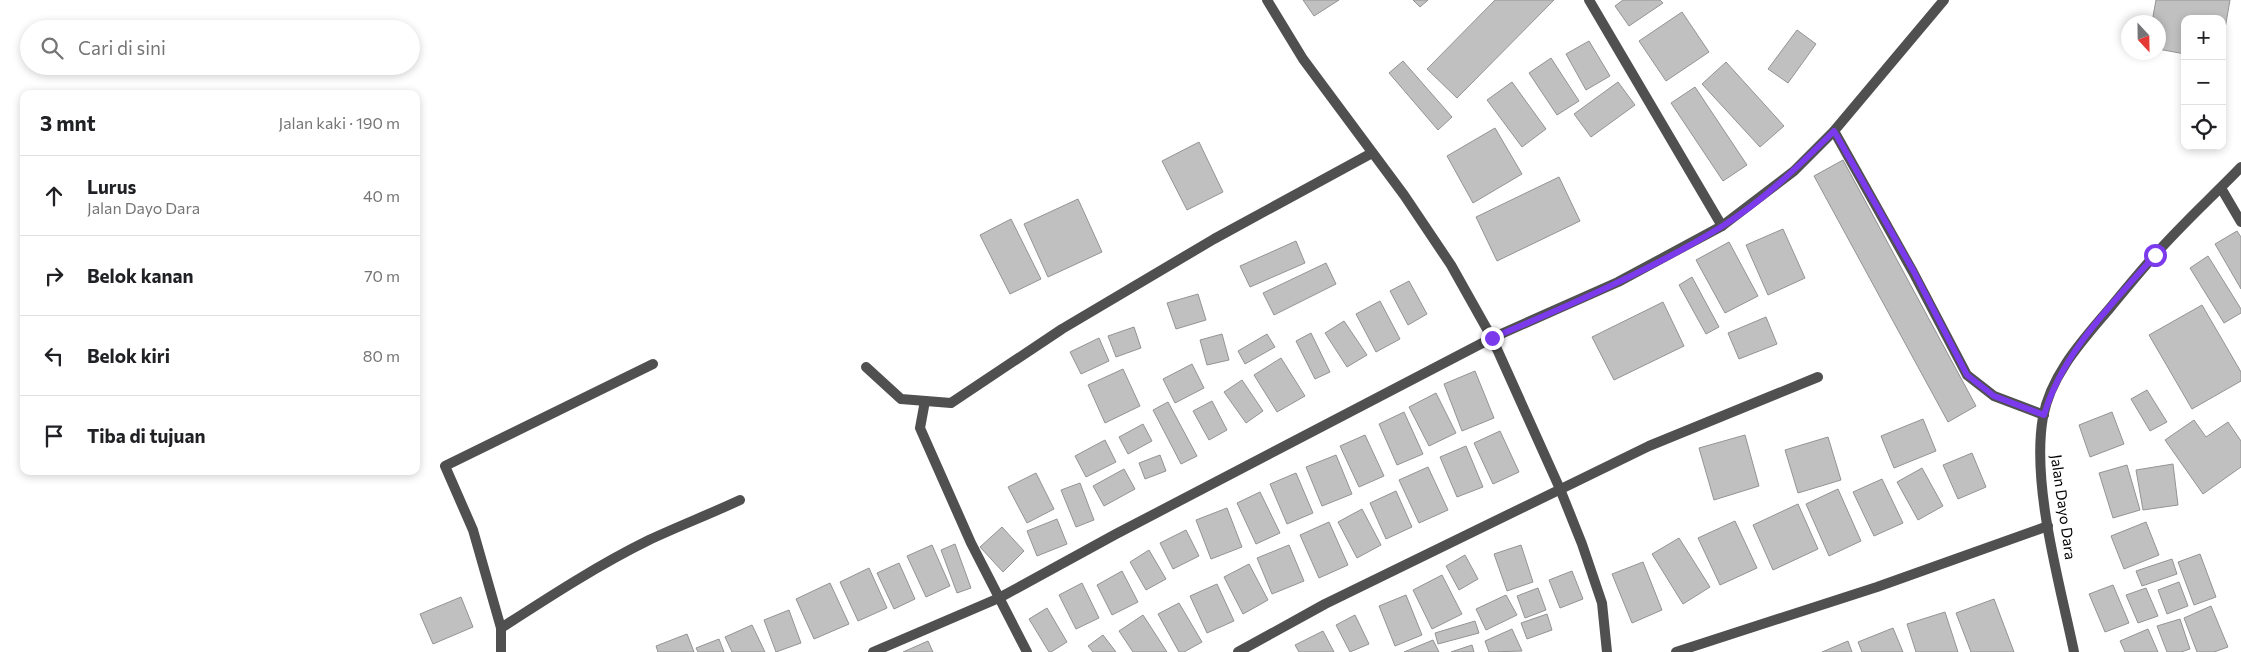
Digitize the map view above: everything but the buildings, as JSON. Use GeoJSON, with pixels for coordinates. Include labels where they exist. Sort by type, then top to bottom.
{"type":"FeatureCollection","features":[{"type":"Feature","properties":{"kind":"street"},"geometry":{"type":"LineString","coordinates":[[1267,0],[1303,59],[1404,195],[1451,265],[1492,338],[1560,489],[1602,603],[1608,652]]}},
{"type":"Feature","properties":{"kind":"street"},"geometry":{"type":"LineString","coordinates":[[1589,0],[1722,226]]}},
{"type":"Feature","properties":{"kind":"street"},"geometry":{"type":"LineString","coordinates":[[873,652],[998,598],[1116,534],[1492,338],[1618,282],[1722,226],[1794,171],[1834,131],[1944,0]]}},
{"type":"Feature","properties":{"kind":"street"},"geometry":{"type":"LineString","coordinates":[[1834,131],[1914,272],[1967,375],[1994,396],[2044,415]]}},
{"type":"Feature","properties":{"kind":"street"},"geometry":{"type":"LineString","coordinates":[[866,367],[901,399],[951,403],[1071,324],[1214,239],[1372,153]]}},
{"type":"Feature","properties":{"kind":"street","name":"Jalan Dayo Dara"},"geometry":{"type":"LineString","coordinates":[[2074,652],[2048,526],[2041,454],[2044,415],[2056,380],[2080,343],[2155,255],[2241,167]]}},
{"type":"Feature","properties":{"kind":"street"},"geometry":{"type":"LineString","coordinates":[[2221,188],[2241,222]]}},
{"type":"Feature","properties":{"kind":"street"},"geometry":{"type":"LineString","coordinates":[[501,652],[501,628],[473,530],[445,466],[653,364]]}},
{"type":"Feature","properties":{"kind":"street"},"geometry":{"type":"LineString","coordinates":[[1238,652],[1325,604],[1649,446],[1818,377]]}},
{"type":"Feature","properties":{"kind":"street"},"geometry":{"type":"LineString","coordinates":[[925,401],[920,428],[971,543],[1027,652]]}},
{"type":"Feature","properties":{"kind":"street"},"geometry":{"type":"LineString","coordinates":[[501,628],[600,566],[740,500]]}},
{"type":"Feature","properties":{"kind":"street"},"geometry":{"type":"LineString","coordinates":[[1676,652],[1877,587],[2048,526]]}},
{"type":"Feature","properties":{"kind":"route"},"geometry":{"type":"LineString","coordinates":[[1492,338],[1618,282],[1679,251],[1722,226],[1760,200],[1794,171],[1834,131],[1914,272],[1967,375],[1994,396],[2044,415],[2056,380],[2080,343],[2155,255]]}}]}
